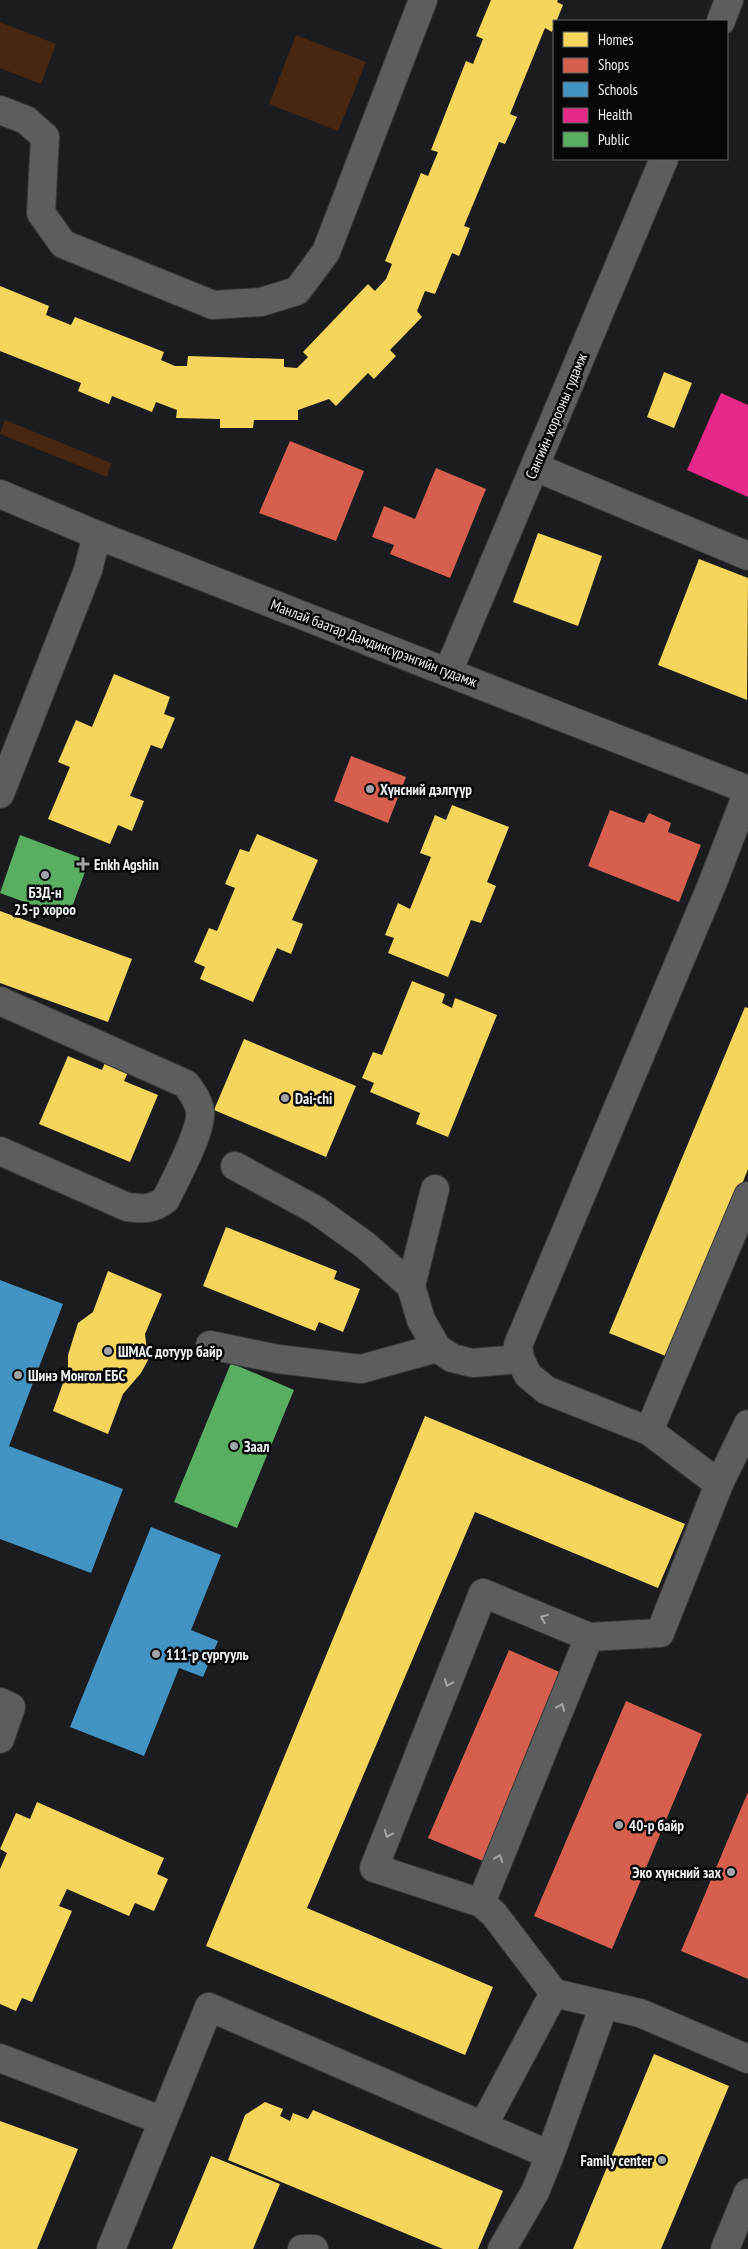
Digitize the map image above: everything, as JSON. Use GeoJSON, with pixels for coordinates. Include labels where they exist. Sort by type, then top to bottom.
{"type":"FeatureCollection","features":[{"type":"Feature","properties":{"kind":"street"},"geometry":{"type":"LineString","coordinates":[[0,110],[26,120],[45,136],[41,213],[63,244],[213,304],[261,302],[297,291],[326,252],[423,0]]}},
{"type":"Feature","properties":{"kind":"street"},"geometry":{"type":"LineString","coordinates":[[721,20],[729,0]]}},
{"type":"Feature","properties":{"kind":"street","name":"Сангийн хорооны гудамж"},"geometry":{"type":"LineString","coordinates":[[448,672],[664,160]]}},
{"type":"Feature","properties":{"kind":"street"},"geometry":{"type":"LineString","coordinates":[[534,467],[748,556]]}},
{"type":"Feature","properties":{"kind":"street","name":"Манлай баатар Дамдинсүрэнгийн гудамж"},"geometry":{"type":"LineString","coordinates":[[0,494],[748,791]]}},
{"type":"Feature","properties":{"kind":"street"},"geometry":{"type":"LineString","coordinates":[[0,794],[88,570],[97,534]]}},
{"type":"Feature","properties":{"kind":"street"},"geometry":{"type":"LineString","coordinates":[[719,1484],[649,1431],[546,1390],[528,1375],[520,1359],[518,1345],[713,882],[748,791]]}},
{"type":"Feature","properties":{"kind":"street"},"geometry":{"type":"LineString","coordinates":[[0,1001],[186,1084],[194,1094],[200,1112],[199,1126],[166,1199],[156,1207],[151,1208],[127,1207],[0,1151]]}},
{"type":"Feature","properties":{"kind":"street"},"geometry":{"type":"LineString","coordinates":[[235,1166],[316,1210],[365,1245],[410,1286],[422,1320],[437,1348],[452,1358],[472,1363],[520,1359]]}},
{"type":"Feature","properties":{"kind":"street"},"geometry":{"type":"LineString","coordinates":[[410,1286],[435,1189]]}},
{"type":"Feature","properties":{"kind":"street"},"geometry":{"type":"LineString","coordinates":[[649,1431],[748,1196]]}},
{"type":"Feature","properties":{"kind":"street"},"geometry":{"type":"LineString","coordinates":[[210,1345],[278,1359],[362,1369],[437,1348]]}},
{"type":"Feature","properties":{"kind":"street"},"geometry":{"type":"LineString","coordinates":[[748,1424],[719,1484],[660,1633],[589,1637],[483,1593],[374,1868],[481,1903],[494,1914],[554,1992],[640,2013],[748,2059]]}},
{"type":"Feature","properties":{"kind":"street"},"geometry":{"type":"LineString","coordinates":[[481,1903],[589,1637]]}},
{"type":"Feature","properties":{"kind":"street"},"geometry":{"type":"LineString","coordinates":[[0,1739],[5,1705]]}},
{"type":"Feature","properties":{"kind":"street"},"geometry":{"type":"LineString","coordinates":[[483,2126],[554,1992]]}},
{"type":"Feature","properties":{"kind":"street"},"geometry":{"type":"LineString","coordinates":[[502,2249],[535,2192],[604,2005]]}},
{"type":"Feature","properties":{"kind":"street"},"geometry":{"type":"LineString","coordinates":[[111,2249],[209,2007],[550,2155]]}},
{"type":"Feature","properties":{"kind":"street"},"geometry":{"type":"LineString","coordinates":[[0,2058],[164,2121]]}},
{"type":"Feature","properties":{"kind":"street"},"geometry":{"type":"LineString","coordinates":[[725,2249],[748,2192]]}},
{"type":"Feature","properties":{"kind":"street"},"geometry":{"type":"LineString","coordinates":[[302,2249],[314,2249]]}},
{"type":"Feature","properties":{"kind":"shaded area"},"geometry":{"type":"Polygon","coordinates":[[[0,22],[56,44],[41,84],[0,68],[0,22]]]}},
{"type":"Feature","properties":{"kind":"shaded area"},"geometry":{"type":"Polygon","coordinates":[[[296,35],[366,62],[338,131],[269,104],[296,35]]]}},
{"type":"Feature","properties":{"kind":"shaded area"},"geometry":{"type":"Polygon","coordinates":[[[5,420],[111,463],[107,477],[0,434],[5,420]]]}},
{"type":"Feature","properties":{"kind":"building: Homes"},"geometry":{"type":"Polygon","coordinates":[[[491,0],[558,0],[557,2],[563,5],[557,20],[553,20],[552,32],[545,28],[510,114],[517,117],[505,144],[499,142],[464,226],[470,228],[459,256],[452,253],[435,294],[425,291],[417,311],[422,317],[390,350],[396,356],[374,379],[368,373],[336,406],[329,399],[298,410],[298,420],[254,420],[253,428],[220,428],[220,419],[176,418],[177,410],[156,402],[152,412],[112,396],[109,404],[78,391],[81,383],[0,351],[0,286],[49,306],[46,315],[71,325],[75,317],[164,352],[161,360],[175,366],[187,366],[188,356],[284,359],[284,367],[297,368],[308,357],[303,352],[368,284],[375,291],[386,279],[392,264],[385,261],[421,173],[428,176],[438,152],[431,150],[466,61],[473,64],[483,39],[476,36],[491,0]]]}},
{"type":"Feature","properties":{"kind":"building: Homes"},"geometry":{"type":"Polygon","coordinates":[[[664,372],[692,383],[674,428],[647,417],[664,372]]]}},
{"type":"Feature","properties":{"kind":"building: Homes"},"geometry":{"type":"Polygon","coordinates":[[[538,533],[602,556],[578,626],[513,602],[538,533]]]}},
{"type":"Feature","properties":{"kind":"building: Homes"},"geometry":{"type":"Polygon","coordinates":[[[699,559],[748,578],[747,700],[658,665],[699,559]]]}},
{"type":"Feature","properties":{"kind":"building: Homes"},"geometry":{"type":"Polygon","coordinates":[[[114,674],[170,697],[164,714],[175,718],[162,749],[151,745],[130,796],[144,801],[132,831],[118,825],[110,844],[48,819],[70,767],[58,762],[76,720],[92,727],[114,674]]]}},
{"type":"Feature","properties":{"kind":"building: Homes"},"geometry":{"type":"Polygon","coordinates":[[[452,805],[509,827],[487,882],[496,886],[481,923],[471,920],[448,977],[388,953],[394,938],[385,935],[398,903],[410,909],[431,857],[420,853],[435,815],[446,820],[452,805]]]}},
{"type":"Feature","properties":{"kind":"building: Homes"},"geometry":{"type":"Polygon","coordinates":[[[257,834],[318,860],[292,920],[303,924],[291,954],[277,948],[253,1002],[200,979],[205,967],[194,962],[209,928],[217,931],[235,888],[225,884],[240,849],[249,852],[257,834]]]}},
{"type":"Feature","properties":{"kind":"building: Homes"},"geometry":{"type":"Polygon","coordinates":[[[0,911],[132,959],[108,1022],[0,983],[0,911]]]}},
{"type":"Feature","properties":{"kind":"building: Homes"},"geometry":{"type":"Polygon","coordinates":[[[412,981],[445,994],[442,1003],[452,1008],[455,998],[497,1015],[448,1137],[416,1124],[420,1113],[370,1092],[374,1083],[362,1078],[373,1052],[382,1055],[412,981]]]}},
{"type":"Feature","properties":{"kind":"building: Homes"},"geometry":{"type":"Polygon","coordinates":[[[745,1007],[748,1008],[748,1169],[673,1359],[609,1333],[745,1007]]]}},
{"type":"Feature","properties":{"kind":"building: Homes","name":"Dai-chi"},"geometry":{"type":"Polygon","coordinates":[[[244,1039],[356,1086],[326,1157],[214,1110],[244,1039]]]}},
{"type":"Feature","properties":{"kind":"building: Homes"},"geometry":{"type":"Polygon","coordinates":[[[68,1056],[102,1070],[106,1060],[129,1070],[124,1081],[158,1095],[130,1162],[39,1124],[68,1056]]]}},
{"type":"Feature","properties":{"kind":"building: Homes"},"geometry":{"type":"Polygon","coordinates":[[[226,1227],[337,1271],[334,1279],[360,1289],[343,1332],[319,1322],[315,1331],[203,1286],[226,1227]]]}},
{"type":"Feature","properties":{"kind":"building: Homes","name":"ШМАС дотуур байр"},"geometry":{"type":"Polygon","coordinates":[[[108,1271],[162,1294],[145,1334],[148,1360],[141,1373],[123,1394],[108,1434],[53,1411],[68,1369],[68,1355],[78,1323],[93,1312],[108,1271]]]}},
{"type":"Feature","properties":{"kind":"building: Homes"},"geometry":{"type":"Polygon","coordinates":[[[425,1416],[685,1524],[658,1588],[475,1512],[307,1908],[493,1987],[465,2055],[206,1946],[425,1416]]]}},
{"type":"Feature","properties":{"kind":"building: Homes"},"geometry":{"type":"Polygon","coordinates":[[[37,1802],[164,1858],[157,1874],[168,1879],[154,1911],[135,1903],[129,1916],[67,1889],[59,1906],[72,1911],[32,2002],[22,1998],[16,2011],[0,2004],[0,1869],[7,1853],[0,1849],[16,1813],[30,1819],[37,1802]]]}},
{"type":"Feature","properties":{"kind":"building: Homes"},"geometry":{"type":"Polygon","coordinates":[[[654,2054],[729,2086],[661,2249],[573,2249],[654,2054]]]}},
{"type":"Feature","properties":{"kind":"building: Homes"},"geometry":{"type":"Polygon","coordinates":[[[265,2102],[283,2109],[280,2116],[290,2121],[293,2113],[308,2119],[313,2110],[503,2191],[478,2249],[443,2249],[228,2160],[245,2115],[265,2102]]]}},
{"type":"Feature","properties":{"kind":"building: Homes"},"geometry":{"type":"Polygon","coordinates":[[[0,2121],[78,2149],[37,2249],[0,2249],[0,2121]]]}},
{"type":"Feature","properties":{"kind":"building: Homes"},"geometry":{"type":"Polygon","coordinates":[[[211,2156],[280,2184],[253,2249],[172,2249],[211,2156]]]}},
{"type":"Feature","properties":{"kind":"building: Shops"},"geometry":{"type":"Polygon","coordinates":[[[290,441],[364,471],[336,541],[259,513],[290,441]]]}},
{"type":"Feature","properties":{"kind":"building: Shops"},"geometry":{"type":"Polygon","coordinates":[[[436,468],[486,489],[450,578],[390,554],[394,545],[372,537],[384,506],[415,519],[436,468]]]}},
{"type":"Feature","properties":{"kind":"building: Shops","name":"Хүнсний дэлгүүр"},"geometry":{"type":"Polygon","coordinates":[[[351,756],[406,777],[388,823],[334,801],[351,756]]]}},
{"type":"Feature","properties":{"kind":"building: Shops"},"geometry":{"type":"Polygon","coordinates":[[[610,810],[644,823],[649,813],[671,823],[668,832],[701,845],[679,902],[588,866],[610,810]]]}},
{"type":"Feature","properties":{"kind":"building: Shops"},"geometry":{"type":"Polygon","coordinates":[[[509,1650],[564,1674],[483,1861],[428,1838],[509,1650]]]}},
{"type":"Feature","properties":{"kind":"building: Shops","name":"40-р байр"},"geometry":{"type":"Polygon","coordinates":[[[626,1701],[702,1734],[612,1949],[534,1916],[626,1701]]]}},
{"type":"Feature","properties":{"kind":"building: Shops","name":"Эко хүнсний зах"},"geometry":{"type":"Polygon","coordinates":[[[748,1792],[748,1979],[681,1951],[748,1792]]]}},
{"type":"Feature","properties":{"kind":"building: Schools","name":"Шинэ Монгол ЕБС"},"geometry":{"type":"Polygon","coordinates":[[[0,1280],[63,1304],[9,1446],[123,1489],[91,1573],[0,1539],[0,1280]]]}},
{"type":"Feature","properties":{"kind":"building: Schools","name":"111-р сургууль"},"geometry":{"type":"Polygon","coordinates":[[[151,1527],[221,1555],[191,1630],[218,1641],[203,1677],[179,1668],[144,1756],[70,1727],[151,1527]]]}},
{"type":"Feature","properties":{"kind":"building: Health"},"geometry":{"type":"Polygon","coordinates":[[[721,393],[748,405],[748,497],[687,470],[721,393]]]}},
{"type":"Feature","properties":{"kind":"building: Public","name":"БЗД-н 25-р хороо"},"geometry":{"type":"Polygon","coordinates":[[[20,835],[89,861],[68,918],[0,893],[20,835]]]}},
{"type":"Feature","properties":{"kind":"building: Public","name":"Заал"},"geometry":{"type":"Polygon","coordinates":[[[231,1363],[294,1390],[237,1528],[174,1502],[231,1363]]]}},
{"type":"Feature","properties":{"kind":"place","name":"Хүнсний дэлгүүр"},"geometry":{"type":"Point","coordinates":[370,789]}},
{"type":"Feature","properties":{"kind":"place","name":"Enkh Agshin"},"geometry":{"type":"Point","coordinates":[83,864]}},
{"type":"Feature","properties":{"kind":"place","name":"БЗД-н 25-р хороо"},"geometry":{"type":"Point","coordinates":[45,875]}},
{"type":"Feature","properties":{"kind":"place","name":"Dai-chi"},"geometry":{"type":"Point","coordinates":[285,1098]}},
{"type":"Feature","properties":{"kind":"place","name":"ШМАС дотуур байр"},"geometry":{"type":"Point","coordinates":[108,1351]}},
{"type":"Feature","properties":{"kind":"place","name":"Шинэ Монгол ЕБС"},"geometry":{"type":"Point","coordinates":[18,1375]}},
{"type":"Feature","properties":{"kind":"place","name":"Заал"},"geometry":{"type":"Point","coordinates":[234,1446]}},
{"type":"Feature","properties":{"kind":"place","name":"111-р сургууль"},"geometry":{"type":"Point","coordinates":[156,1654]}},
{"type":"Feature","properties":{"kind":"place","name":"40-р байр"},"geometry":{"type":"Point","coordinates":[619,1825]}},
{"type":"Feature","properties":{"kind":"place","name":"Эко хүнсний зах"},"geometry":{"type":"Point","coordinates":[731,1872]}},
{"type":"Feature","properties":{"kind":"place","name":"Family center"},"geometry":{"type":"Point","coordinates":[662,2160]}}]}
